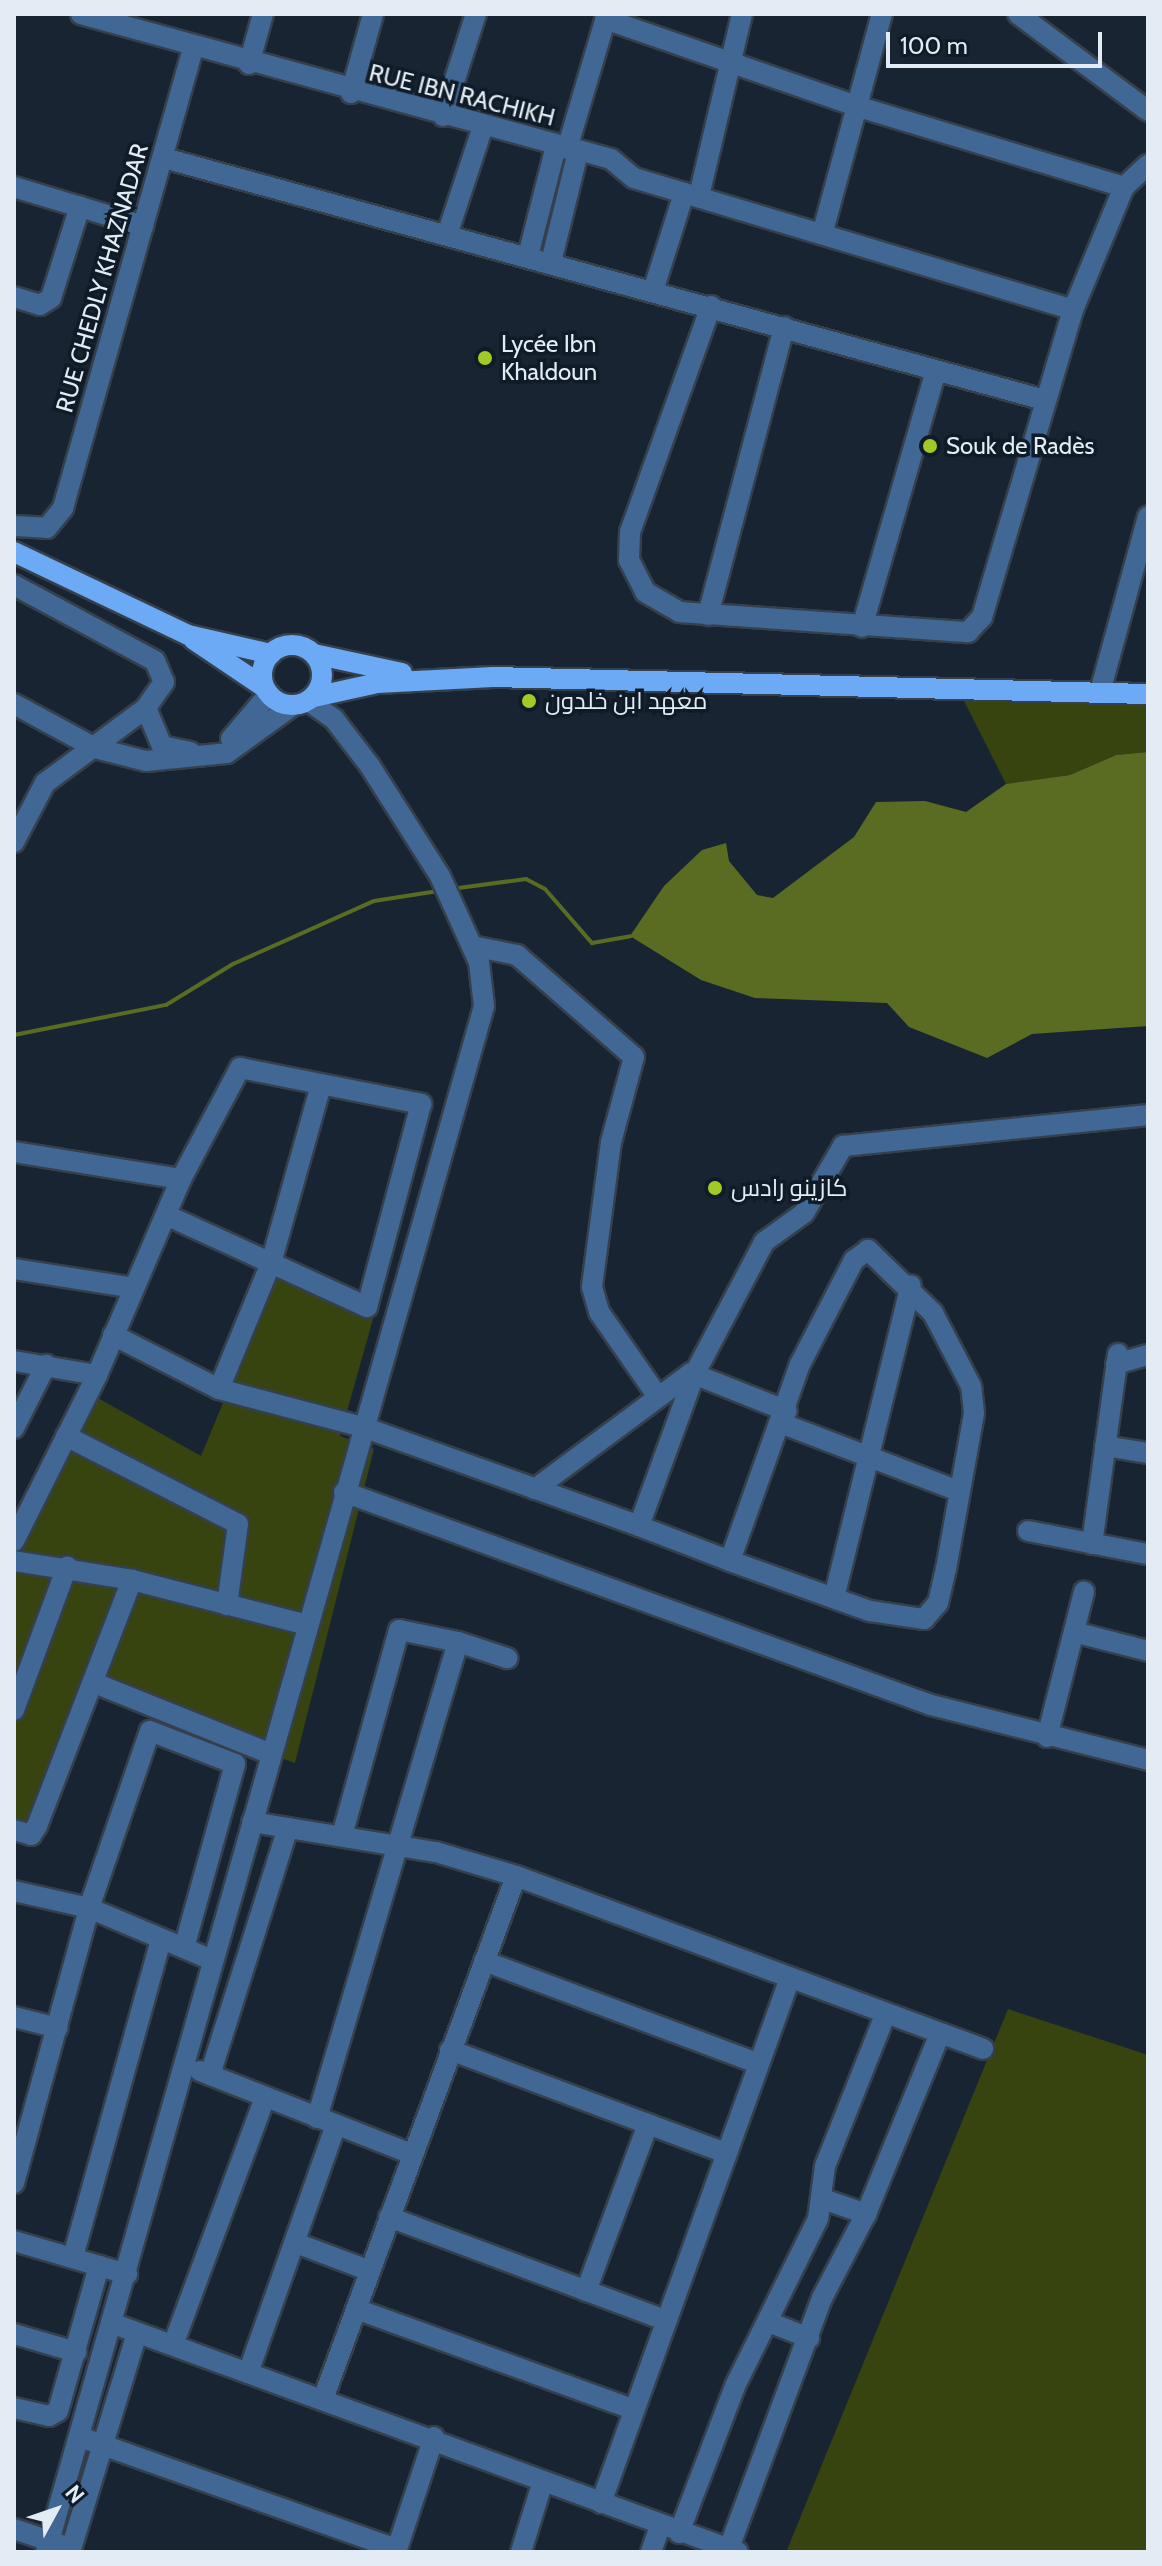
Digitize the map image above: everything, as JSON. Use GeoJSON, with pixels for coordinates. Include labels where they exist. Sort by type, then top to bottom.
{"type":"FeatureCollection","features":[{"type":"Feature","properties":{"kind":"main road"},"geometry":{"type":"LineString","coordinates":[[14,552],[179,630],[266,690],[305,701],[426,678]]}},
{"type":"Feature","properties":{"kind":"main road"},"geometry":{"type":"LineString","coordinates":[[179,630],[271,654],[293,645],[314,654],[426,678],[1148,694]]}},
{"type":"Feature","properties":{"kind":"main road"},"geometry":{"type":"LineString","coordinates":[[266,690],[271,654]]}},
{"type":"Feature","properties":{"kind":"main road"},"geometry":{"type":"LineString","coordinates":[[305,701],[323,676],[314,654]]}},
{"type":"Feature","properties":{"kind":"street","name":"RUE IBN RACHIKH"},"geometry":{"type":"LineString","coordinates":[[81,14],[351,93],[567,149],[691,194],[823,231],[1073,310]]}},
{"type":"Feature","properties":{"kind":"street"},"geometry":{"type":"LineString","coordinates":[[249,64],[263,14]]}},
{"type":"Feature","properties":{"kind":"street"},"geometry":{"type":"LineString","coordinates":[[351,93],[373,14]]}},
{"type":"Feature","properties":{"kind":"street"},"geometry":{"type":"LineString","coordinates":[[443,116],[476,14]]}},
{"type":"Feature","properties":{"kind":"street"},"geometry":{"type":"LineString","coordinates":[[653,291],[691,194],[733,64],[742,14]]}},
{"type":"Feature","properties":{"kind":"street"},"geometry":{"type":"LineString","coordinates":[[823,231],[882,14]]}},
{"type":"Feature","properties":{"kind":"street"},"geometry":{"type":"LineString","coordinates":[[1018,14],[1148,111]]}},
{"type":"Feature","properties":{"kind":"street"},"geometry":{"type":"LineString","coordinates":[[528,256],[567,149],[606,17],[856,106],[1124,187]]}},
{"type":"Feature","properties":{"kind":"street","name":"RUE CHEDLY KHAZNADAR"},"geometry":{"type":"LineString","coordinates":[[14,526],[47,528],[57,520],[164,158],[193,48]]}},
{"type":"Feature","properties":{"kind":"street"},"geometry":{"type":"LineString","coordinates":[[447,235],[483,126]]}},
{"type":"Feature","properties":{"kind":"street"},"geometry":{"type":"LineString","coordinates":[[551,262],[567,149]]}},
{"type":"Feature","properties":{"kind":"street"},"geometry":{"type":"LineString","coordinates":[[164,158],[1041,399]]}},
{"type":"Feature","properties":{"kind":"street"},"geometry":{"type":"LineString","coordinates":[[711,306],[628,541],[632,569],[651,599],[708,615],[961,634],[978,623],[1041,399],[1073,310],[1124,187],[1148,165]]}},
{"type":"Feature","properties":{"kind":"street"},"geometry":{"type":"LineString","coordinates":[[14,187],[143,226]]}},
{"type":"Feature","properties":{"kind":"street"},"geometry":{"type":"LineString","coordinates":[[14,297],[40,305],[51,298],[80,206]]}},
{"type":"Feature","properties":{"kind":"street"},"geometry":{"type":"LineString","coordinates":[[708,615],[784,327]]}},
{"type":"Feature","properties":{"kind":"street"},"geometry":{"type":"LineString","coordinates":[[862,627],[936,371]]}},
{"type":"Feature","properties":{"kind":"street"},"geometry":{"type":"LineString","coordinates":[[1100,692],[1148,516]]}},
{"type":"Feature","properties":{"kind":"street"},"geometry":{"type":"LineString","coordinates":[[14,585],[155,661],[164,682],[146,708],[45,783],[16,832]]}},
{"type":"Feature","properties":{"kind":"street"},"geometry":{"type":"LineString","coordinates":[[146,708],[162,746],[199,752],[239,734],[266,690]]}},
{"type":"Feature","properties":{"kind":"street"},"geometry":{"type":"LineString","coordinates":[[14,704],[96,743],[146,761],[207,758],[243,744],[305,701],[334,719],[370,766],[452,898],[472,946],[484,1006],[212,1960],[114,2324],[47,2547]]}},
{"type":"Feature","properties":{"kind":"street"},"geometry":{"type":"LineString","coordinates":[[14,809],[41,769],[96,743]]}},
{"type":"Feature","properties":{"kind":"street"},"geometry":{"type":"LineString","coordinates":[[472,946],[517,955],[634,1057],[611,1142],[592,1287],[599,1312],[658,1397]]}},
{"type":"Feature","properties":{"kind":"street"},"geometry":{"type":"LineString","coordinates":[[14,1541],[97,1375],[168,1216],[181,1179],[240,1068],[422,1107],[368,1306],[168,1216]]}},
{"type":"Feature","properties":{"kind":"street"},"geometry":{"type":"LineString","coordinates":[[219,1389],[271,1263],[321,1085]]}},
{"type":"Feature","properties":{"kind":"street"},"geometry":{"type":"LineString","coordinates":[[639,1526],[695,1373],[764,1242],[804,1213],[843,1146],[1148,1115]]}},
{"type":"Feature","properties":{"kind":"street"},"geometry":{"type":"LineString","coordinates":[[14,1152],[181,1179]]}},
{"type":"Feature","properties":{"kind":"street"},"geometry":{"type":"LineString","coordinates":[[113,1335],[219,1389],[363,1427],[639,1526],[730,1561],[834,1598],[896,1617],[932,1615],[974,1413],[971,1386],[911,1285],[868,1250],[859,1252],[800,1364],[785,1418],[730,1561]]}},
{"type":"Feature","properties":{"kind":"street"},"geometry":{"type":"LineString","coordinates":[[14,1269],[134,1288]]}},
{"type":"Feature","properties":{"kind":"street"},"geometry":{"type":"LineString","coordinates":[[834,1598],[867,1453],[911,1285]]}},
{"type":"Feature","properties":{"kind":"street"},"geometry":{"type":"LineString","coordinates":[[1092,1544],[1117,1359],[1148,1355]]}},
{"type":"Feature","properties":{"kind":"street"},"geometry":{"type":"LineString","coordinates":[[14,1361],[97,1375]]}},
{"type":"Feature","properties":{"kind":"street"},"geometry":{"type":"LineString","coordinates":[[14,1428],[46,1365]]}},
{"type":"Feature","properties":{"kind":"street"},"geometry":{"type":"LineString","coordinates":[[535,1489],[695,1373]]}},
{"type":"Feature","properties":{"kind":"street"},"geometry":{"type":"LineString","coordinates":[[695,1373],[785,1418],[958,1491]]}},
{"type":"Feature","properties":{"kind":"street"},"geometry":{"type":"LineString","coordinates":[[66,1436],[238,1524],[227,1605]]}},
{"type":"Feature","properties":{"kind":"street"},"geometry":{"type":"LineString","coordinates":[[1105,1446],[1148,1453]]}},
{"type":"Feature","properties":{"kind":"street"},"geometry":{"type":"LineString","coordinates":[[344,1492],[902,1696],[1047,1737],[1148,1760]]}},
{"type":"Feature","properties":{"kind":"street"},"geometry":{"type":"LineString","coordinates":[[1028,1531],[1148,1554]]}},
{"type":"Feature","properties":{"kind":"street"},"geometry":{"type":"LineString","coordinates":[[14,1561],[67,1567],[132,1580],[307,1625]]}},
{"type":"Feature","properties":{"kind":"street"},"geometry":{"type":"LineString","coordinates":[[14,1710],[67,1567]]}},
{"type":"Feature","properties":{"kind":"street"},"geometry":{"type":"LineString","coordinates":[[14,1830],[31,1835],[37,1826],[97,1684],[132,1580]]}},
{"type":"Feature","properties":{"kind":"street"},"geometry":{"type":"LineString","coordinates":[[1047,1737],[1084,1592]]}},
{"type":"Feature","properties":{"kind":"street"},"geometry":{"type":"LineString","coordinates":[[342,1836],[399,1630],[458,1642],[507,1658]]}},
{"type":"Feature","properties":{"kind":"street"},"geometry":{"type":"LineString","coordinates":[[1074,1632],[1148,1651]]}},
{"type":"Feature","properties":{"kind":"street"},"geometry":{"type":"LineString","coordinates":[[248,2373],[296,2243],[458,1642]]}},
{"type":"Feature","properties":{"kind":"street"},"geometry":{"type":"LineString","coordinates":[[97,1684],[271,1754]]}},
{"type":"Feature","properties":{"kind":"street"},"geometry":{"type":"LineString","coordinates":[[14,2183],[89,1908],[146,1733],[230,1758],[235,1764],[184,1948]]}},
{"type":"Feature","properties":{"kind":"street"},"geometry":{"type":"LineString","coordinates":[[252,1822],[401,1848],[516,1876],[983,2049]]}},
{"type":"Feature","properties":{"kind":"street"},"geometry":{"type":"LineString","coordinates":[[210,2075],[288,1828]]}},
{"type":"Feature","properties":{"kind":"street"},"geometry":{"type":"LineString","coordinates":[[323,2399],[516,1876]]}},
{"type":"Feature","properties":{"kind":"street"},"geometry":{"type":"LineString","coordinates":[[14,1891],[89,1908],[212,1960]]}},
{"type":"Feature","properties":{"kind":"street"},"geometry":{"type":"LineString","coordinates":[[73,2257],[161,1939]]}},
{"type":"Feature","properties":{"kind":"street"},"geometry":{"type":"LineString","coordinates":[[484,1961],[757,2063]]}},
{"type":"Feature","properties":{"kind":"street"},"geometry":{"type":"LineString","coordinates":[[601,2503],[664,2320],[790,1978]]}},
{"type":"Feature","properties":{"kind":"street"},"geometry":{"type":"LineString","coordinates":[[651,2552],[670,2529],[735,2386],[771,2323],[823,2199],[825,2166],[885,2015]]}},
{"type":"Feature","properties":{"kind":"street"},"geometry":{"type":"LineString","coordinates":[[14,2017],[58,2028]]}},
{"type":"Feature","properties":{"kind":"street"},"geometry":{"type":"LineString","coordinates":[[114,2324],[434,2437],[601,2503],[733,2550],[809,2338],[866,2214],[940,2034]]}},
{"type":"Feature","properties":{"kind":"street"},"geometry":{"type":"LineString","coordinates":[[450,2050],[725,2153]]}},
{"type":"Feature","properties":{"kind":"street"},"geometry":{"type":"LineString","coordinates":[[184,2066],[412,2154]]}},
{"type":"Feature","properties":{"kind":"street"},"geometry":{"type":"LineString","coordinates":[[173,2345],[265,2098]]}},
{"type":"Feature","properties":{"kind":"street"},"geometry":{"type":"LineString","coordinates":[[586,2291],[648,2124]]}},
{"type":"Feature","properties":{"kind":"street"},"geometry":{"type":"LineString","coordinates":[[823,2199],[866,2214]]}},
{"type":"Feature","properties":{"kind":"street"},"geometry":{"type":"LineString","coordinates":[[389,2217],[664,2320]]}},
{"type":"Feature","properties":{"kind":"street"},"geometry":{"type":"LineString","coordinates":[[14,2241],[127,2274]]}},
{"type":"Feature","properties":{"kind":"street"},"geometry":{"type":"LineString","coordinates":[[296,2243],[370,2271]]}},
{"type":"Feature","properties":{"kind":"street"},"geometry":{"type":"LineString","coordinates":[[14,2408],[49,2416],[58,2411],[99,2266]]}},
{"type":"Feature","properties":{"kind":"street"},"geometry":{"type":"LineString","coordinates":[[356,2309],[632,2409]]}},
{"type":"Feature","properties":{"kind":"street"},"geometry":{"type":"LineString","coordinates":[[771,2323],[809,2338]]}},
{"type":"Feature","properties":{"kind":"street"},"geometry":{"type":"LineString","coordinates":[[14,2529],[47,2547],[76,2550],[100,2444],[137,2333]]}},
{"type":"Feature","properties":{"kind":"street"},"geometry":{"type":"LineString","coordinates":[[14,2334],[76,2352]]}},
{"type":"Feature","properties":{"kind":"street"},"geometry":{"type":"LineString","coordinates":[[80,2437],[397,2550],[434,2437]]}},
{"type":"Feature","properties":{"kind":"street"},"geometry":{"type":"LineString","coordinates":[[521,2552],[543,2481]]}},
{"type":"Feature","properties":{"kind":"shaded area"},"geometry":{"type":"Polygon","coordinates":[[[956,685],[1148,695],[1148,752],[1116,755],[1070,775],[1006,784],[956,685]]]}},
{"type":"Feature","properties":{"kind":"shaded area"},"geometry":{"type":"Polygon","coordinates":[[[1148,752],[1148,1026],[1032,1034],[987,1058],[909,1027],[887,1003],[755,998],[701,980],[630,936],[664,886],[702,850],[726,843],[729,861],[757,895],[773,898],[854,837],[876,802],[925,801],[966,812],[1006,784],[1070,775],[1116,755],[1148,752]]]}},
{"type":"Feature","properties":{"kind":"shaded area"},"geometry":{"type":"Polygon","coordinates":[[[276,1275],[373,1319],[340,1436],[374,1449],[295,1763],[96,1693],[40,1843],[14,1836],[14,1551],[89,1393],[201,1456],[276,1275]]]}},
{"type":"Feature","properties":{"kind":"shaded area"},"geometry":{"type":"Polygon","coordinates":[[[1008,2009],[1148,2055],[1148,2552],[787,2550],[1008,2009]]]}},
{"type":"Feature","properties":{"kind":"waterway"},"geometry":{"type":"LineString","coordinates":[[451,889],[526,879],[545,889],[592,943],[630,936]]}},
{"type":"Feature","properties":{"kind":"waterway"},"geometry":{"type":"LineString","coordinates":[[14,1035],[166,1005],[233,964],[374,901],[438,891]]}},
{"type":"Feature","properties":{"kind":"place","name":"Lycée Ibn Khaldoun"},"geometry":{"type":"Point","coordinates":[485,358]}},
{"type":"Feature","properties":{"kind":"place","name":"Souk de Radès"},"geometry":{"type":"Point","coordinates":[930,446]}},
{"type":"Feature","properties":{"kind":"place","name":"معهد ابن خلدون"},"geometry":{"type":"Point","coordinates":[529,701]}},
{"type":"Feature","properties":{"kind":"place","name":"كازينو رادس"},"geometry":{"type":"Point","coordinates":[715,1188]}}]}
